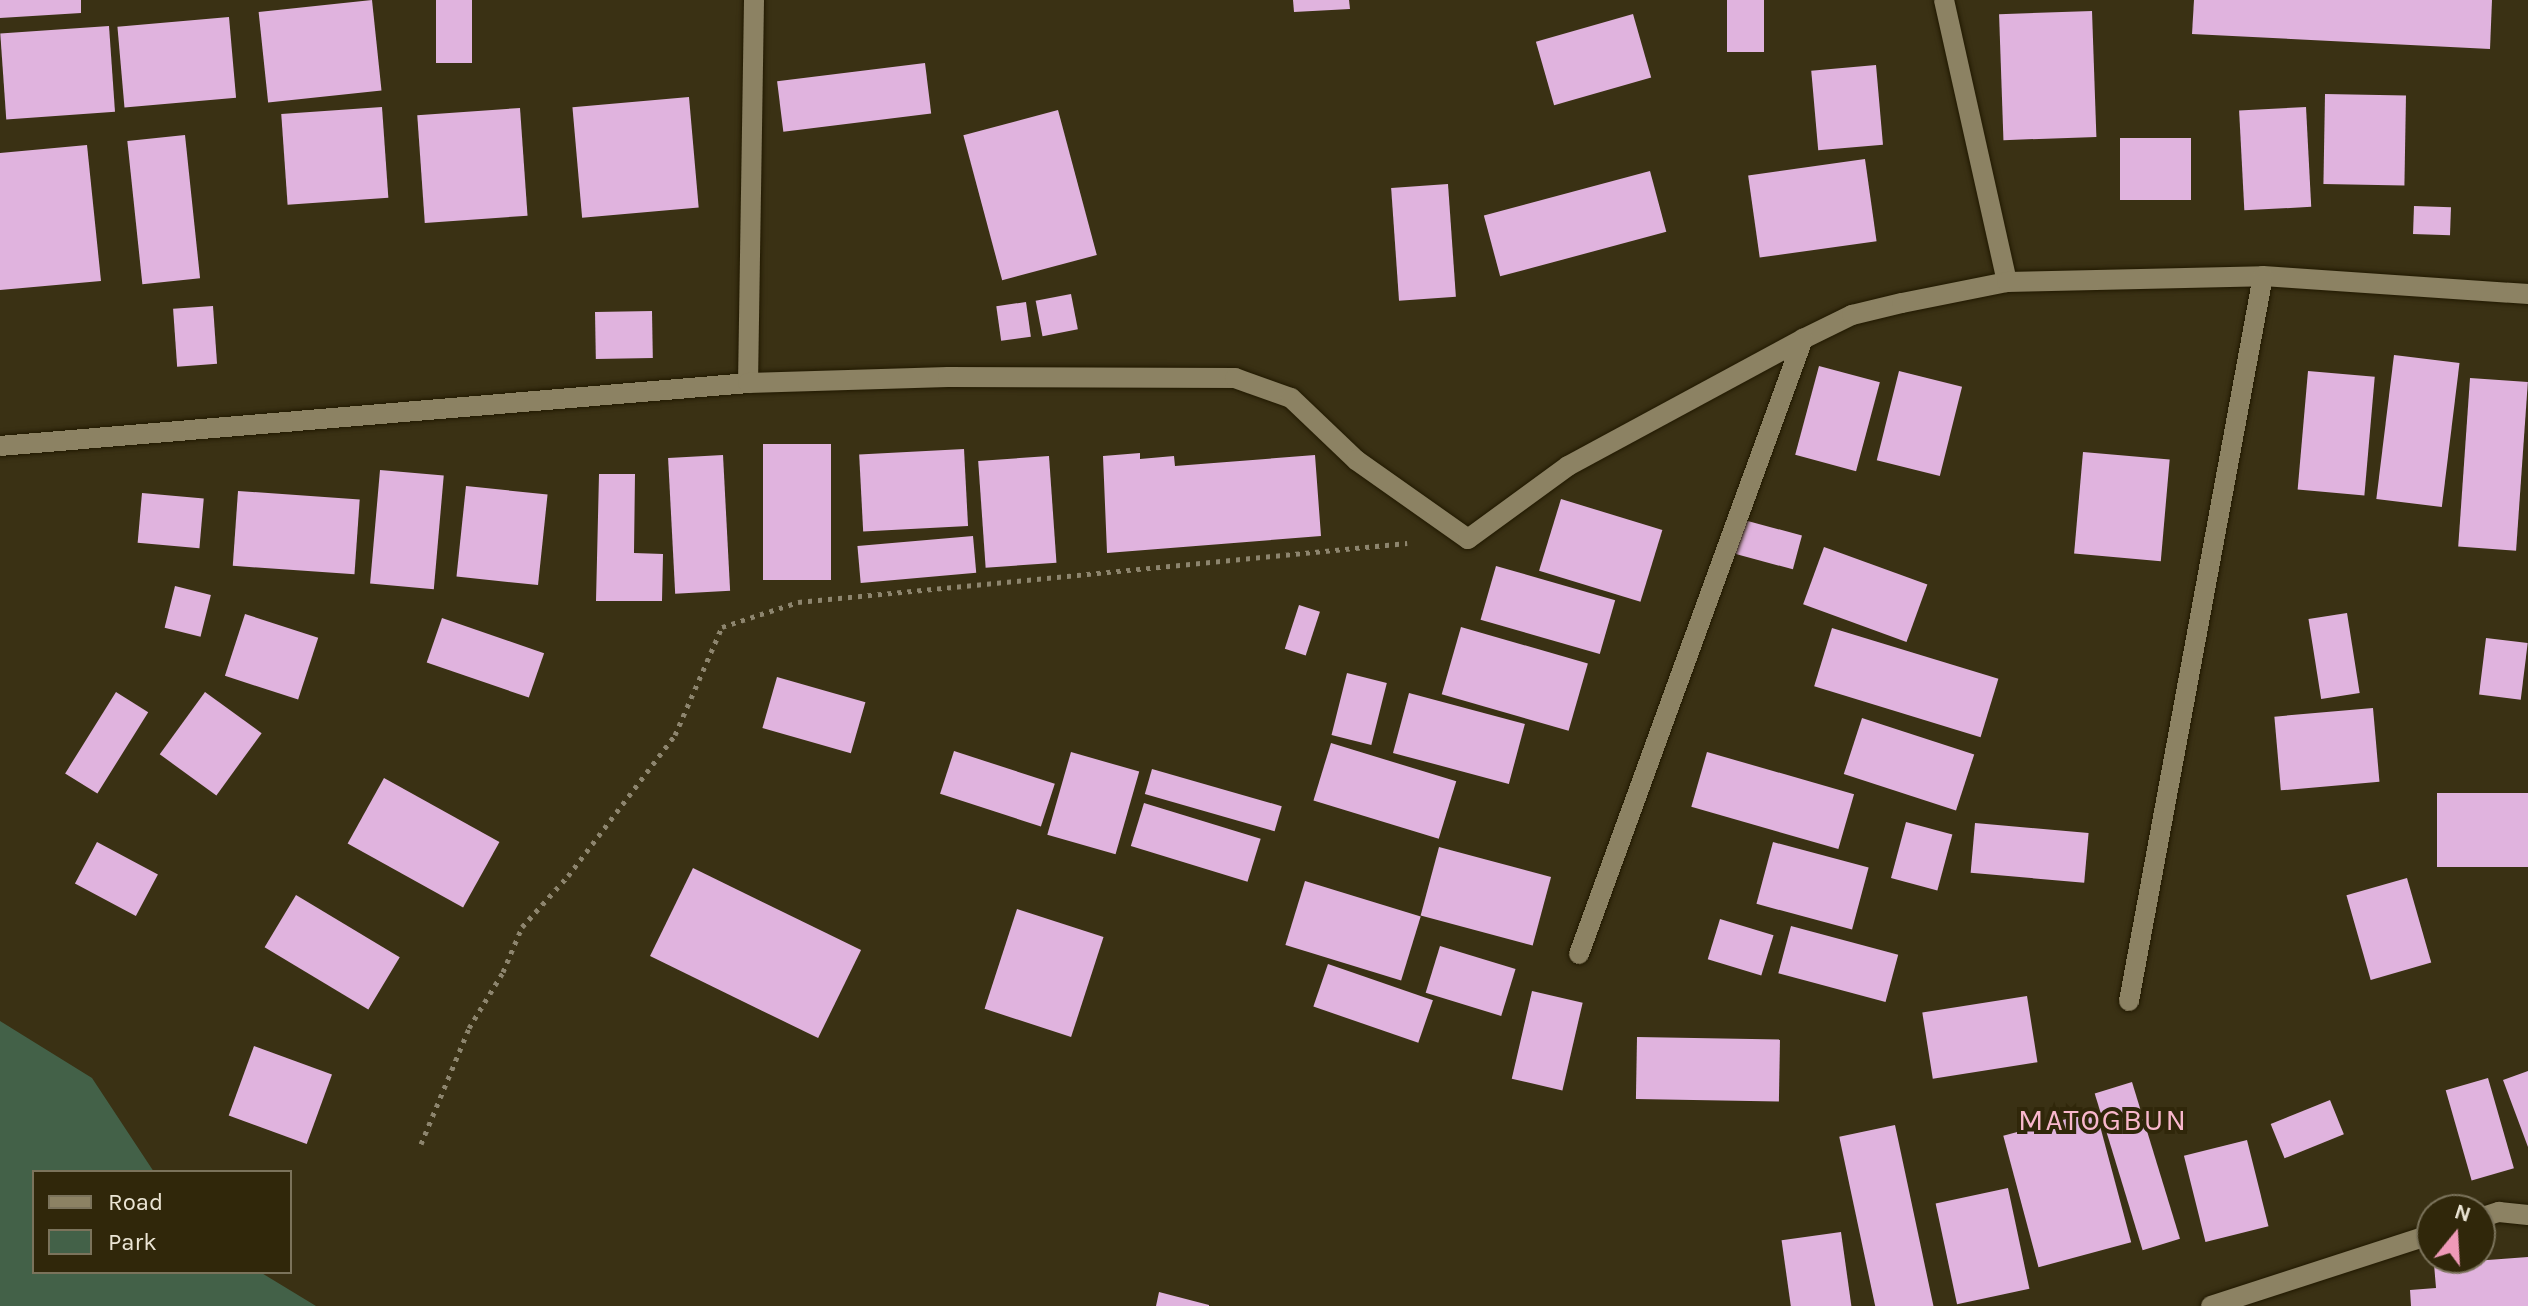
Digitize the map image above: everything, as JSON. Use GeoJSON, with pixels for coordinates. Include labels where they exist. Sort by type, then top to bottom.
{"type":"FeatureCollection","features":[{"type":"Feature","properties":{"kind":"street"},"geometry":{"type":"LineString","coordinates":[[748,383],[754,0]]}},
{"type":"Feature","properties":{"kind":"street"},"geometry":{"type":"LineString","coordinates":[[1944,0],[2007,282]]}},
{"type":"Feature","properties":{"kind":"street"},"geometry":{"type":"LineString","coordinates":[[0,446],[748,383],[948,377],[1235,378],[1291,398],[1356,460],[1468,539],[1568,466],[1852,315],[2007,282],[2263,276],[2528,294]]}},
{"type":"Feature","properties":{"kind":"street"},"geometry":{"type":"LineString","coordinates":[[2129,1001],[2263,276]]}},
{"type":"Feature","properties":{"kind":"street"},"geometry":{"type":"LineString","coordinates":[[1579,954],[1803,339]]}},
{"type":"Feature","properties":{"kind":"street"},"geometry":{"type":"LineString","coordinates":[[2496,1213],[2528,1215]]}},
{"type":"Feature","properties":{"kind":"street"},"geometry":{"type":"LineString","coordinates":[[2211,1306],[2416,1239]]}},
{"type":"Feature","properties":{"kind":"path"},"geometry":{"type":"LineString","coordinates":[[421,1144],[469,1028],[522,927],[568,876],[675,735],[722,627],[798,602],[1468,539]]}},
{"type":"Feature","properties":{"kind":"green space"},"geometry":{"type":"Polygon","coordinates":[[[0,1021],[92,1078],[153,1170],[32,1170],[32,1274],[263,1274],[316,1306],[0,1306],[0,1021]]]}},
{"type":"Feature","properties":{"kind":"building"},"geometry":{"type":"Polygon","coordinates":[[[0,0],[81,0],[81,13],[0,18],[0,0]]]}},
{"type":"Feature","properties":{"kind":"building"},"geometry":{"type":"Polygon","coordinates":[[[372,0],[382,91],[268,102],[259,12],[372,0]]]}},
{"type":"Feature","properties":{"kind":"building"},"geometry":{"type":"Polygon","coordinates":[[[436,0],[472,0],[472,63],[436,63],[436,0]]]}},
{"type":"Feature","properties":{"kind":"building"},"geometry":{"type":"Polygon","coordinates":[[[1293,0],[1349,0],[1350,9],[1294,12],[1293,0]]]}},
{"type":"Feature","properties":{"kind":"building"},"geometry":{"type":"Polygon","coordinates":[[[1727,0],[1764,0],[1764,52],[1727,52],[1727,0]]]}},
{"type":"Feature","properties":{"kind":"building"},"geometry":{"type":"Polygon","coordinates":[[[2194,0],[2492,0],[2490,49],[2192,34],[2194,0]]]}},
{"type":"Feature","properties":{"kind":"building"},"geometry":{"type":"Polygon","coordinates":[[[2092,11],[2096,137],[2003,140],[1999,14],[2092,11]]]}},
{"type":"Feature","properties":{"kind":"building"},"geometry":{"type":"Polygon","coordinates":[[[1633,14],[1651,77],[1554,105],[1536,42],[1633,14]]]}},
{"type":"Feature","properties":{"kind":"building"},"geometry":{"type":"Polygon","coordinates":[[[229,17],[236,98],[124,107],[117,27],[229,17]]]}},
{"type":"Feature","properties":{"kind":"building"},"geometry":{"type":"Polygon","coordinates":[[[109,26],[115,112],[6,119],[0,34],[109,26]]]}},
{"type":"Feature","properties":{"kind":"building"},"geometry":{"type":"Polygon","coordinates":[[[925,63],[931,114],[783,132],[777,81],[925,63]]]}},
{"type":"Feature","properties":{"kind":"building"},"geometry":{"type":"Polygon","coordinates":[[[1876,65],[1883,145],[1818,150],[1811,71],[1876,65]]]}},
{"type":"Feature","properties":{"kind":"building"},"geometry":{"type":"Polygon","coordinates":[[[2325,94],[2406,95],[2404,185],[2323,184],[2325,94]]]}},
{"type":"Feature","properties":{"kind":"building"},"geometry":{"type":"Polygon","coordinates":[[[689,97],[699,208],[582,218],[572,107],[689,97]]]}},
{"type":"Feature","properties":{"kind":"building"},"geometry":{"type":"Polygon","coordinates":[[[382,107],[388,198],[288,205],[281,114],[382,107]]]}},
{"type":"Feature","properties":{"kind":"building"},"geometry":{"type":"Polygon","coordinates":[[[2306,107],[2311,207],[2244,210],[2239,111],[2306,107]]]}},
{"type":"Feature","properties":{"kind":"building"},"geometry":{"type":"Polygon","coordinates":[[[520,108],[528,216],[425,223],[417,115],[520,108]]]}},
{"type":"Feature","properties":{"kind":"building"},"geometry":{"type":"Polygon","coordinates":[[[1058,110],[1097,255],[1002,280],[963,135],[1058,110]]]}},
{"type":"Feature","properties":{"kind":"building"},"geometry":{"type":"Polygon","coordinates":[[[185,135],[200,278],[142,284],[127,141],[185,135]]]}},
{"type":"Feature","properties":{"kind":"building"},"geometry":{"type":"Polygon","coordinates":[[[2120,138],[2191,138],[2191,200],[2120,200],[2120,138]]]}},
{"type":"Feature","properties":{"kind":"building"},"geometry":{"type":"Polygon","coordinates":[[[87,145],[101,281],[0,290],[0,153],[87,145]]]}},
{"type":"Feature","properties":{"kind":"building"},"geometry":{"type":"Polygon","coordinates":[[[1865,159],[1877,241],[1760,258],[1748,175],[1865,159]]]}},
{"type":"Feature","properties":{"kind":"building"},"geometry":{"type":"Polygon","coordinates":[[[1650,171],[1666,232],[1500,276],[1484,216],[1650,171]]]}},
{"type":"Feature","properties":{"kind":"building"},"geometry":{"type":"Polygon","coordinates":[[[1448,184],[1456,297],[1399,301],[1391,188],[1448,184]]]}},
{"type":"Feature","properties":{"kind":"building"},"geometry":{"type":"Polygon","coordinates":[[[2414,206],[2451,207],[2450,235],[2413,234],[2414,206]]]}},
{"type":"Feature","properties":{"kind":"building"},"geometry":{"type":"Polygon","coordinates":[[[1071,294],[1078,329],[1043,336],[1036,301],[1071,294]]]}},
{"type":"Feature","properties":{"kind":"building"},"geometry":{"type":"Polygon","coordinates":[[[1026,302],[1031,337],[1001,341],[996,306],[1026,302]]]}},
{"type":"Feature","properties":{"kind":"building"},"geometry":{"type":"Polygon","coordinates":[[[213,306],[217,364],[177,367],[173,309],[213,306]]]}},
{"type":"Feature","properties":{"kind":"building"},"geometry":{"type":"Polygon","coordinates":[[[652,311],[653,358],[596,359],[595,312],[652,311]]]}},
{"type":"Feature","properties":{"kind":"building"},"geometry":{"type":"Polygon","coordinates":[[[2394,355],[2460,363],[2442,507],[2376,499],[2394,355]]]}},
{"type":"Feature","properties":{"kind":"building"},"geometry":{"type":"Polygon","coordinates":[[[1819,366],[1880,382],[1856,471],[1795,455],[1819,366]]]}},
{"type":"Feature","properties":{"kind":"building"},"geometry":{"type":"Polygon","coordinates":[[[1899,371],[1962,387],[1940,476],[1877,460],[1899,371]]]}},
{"type":"Feature","properties":{"kind":"building"},"geometry":{"type":"Polygon","coordinates":[[[2308,371],[2375,377],[2364,495],[2298,490],[2308,371]]]}},
{"type":"Feature","properties":{"kind":"building"},"geometry":{"type":"Polygon","coordinates":[[[2470,378],[2528,382],[2516,551],[2458,547],[2470,378]]]}},
{"type":"Feature","properties":{"kind":"building"},"geometry":{"type":"Polygon","coordinates":[[[763,444],[831,444],[831,580],[763,580],[763,444]]]}},
{"type":"Feature","properties":{"kind":"building"},"geometry":{"type":"Polygon","coordinates":[[[964,449],[968,526],[863,531],[859,454],[964,449]]]}},
{"type":"Feature","properties":{"kind":"building"},"geometry":{"type":"Polygon","coordinates":[[[2083,452],[2170,460],[2161,561],[2074,554],[2083,452]]]}},
{"type":"Feature","properties":{"kind":"building"},"geometry":{"type":"Polygon","coordinates":[[[1140,453],[1140,459],[1174,456],[1175,466],[1315,455],[1321,536],[1107,553],[1103,456],[1140,453]]]}},
{"type":"Feature","properties":{"kind":"building"},"geometry":{"type":"Polygon","coordinates":[[[723,455],[730,591],[675,594],[668,458],[723,455]]]}},
{"type":"Feature","properties":{"kind":"building"},"geometry":{"type":"Polygon","coordinates":[[[1049,456],[1056,563],[986,568],[978,461],[1049,456]]]}},
{"type":"Feature","properties":{"kind":"building"},"geometry":{"type":"Polygon","coordinates":[[[380,470],[444,476],[434,589],[370,584],[380,470]]]}},
{"type":"Feature","properties":{"kind":"building"},"geometry":{"type":"Polygon","coordinates":[[[599,474],[635,474],[634,553],[663,554],[662,601],[596,601],[599,474]]]}},
{"type":"Feature","properties":{"kind":"building"},"geometry":{"type":"Polygon","coordinates":[[[466,486],[548,495],[538,585],[456,577],[466,486]]]}},
{"type":"Feature","properties":{"kind":"building"},"geometry":{"type":"Polygon","coordinates":[[[238,491],[360,500],[354,574],[233,566],[238,491]]]}},
{"type":"Feature","properties":{"kind":"building"},"geometry":{"type":"Polygon","coordinates":[[[142,493],[204,498],[199,548],[138,543],[142,493]]]}},
{"type":"Feature","properties":{"kind":"building"},"geometry":{"type":"Polygon","coordinates":[[[1561,499],[1662,530],[1640,602],[1539,571],[1561,499]]]}},
{"type":"Feature","properties":{"kind":"building"},"geometry":{"type":"Polygon","coordinates":[[[1744,520],[1802,536],[1793,569],[1735,554],[1744,520]]]}},
{"type":"Feature","properties":{"kind":"building"},"geometry":{"type":"Polygon","coordinates":[[[973,536],[976,573],[861,583],[857,546],[973,536]]]}},
{"type":"Feature","properties":{"kind":"building"},"geometry":{"type":"Polygon","coordinates":[[[1824,547],[1927,585],[1907,642],[1803,604],[1824,547]]]}},
{"type":"Feature","properties":{"kind":"building"},"geometry":{"type":"Polygon","coordinates":[[[1496,566],[1615,600],[1600,654],[1481,620],[1496,566]]]}},
{"type":"Feature","properties":{"kind":"building"},"geometry":{"type":"Polygon","coordinates":[[[175,586],[211,595],[200,637],[165,628],[175,586]]]}},
{"type":"Feature","properties":{"kind":"building"},"geometry":{"type":"Polygon","coordinates":[[[1299,605],[1320,612],[1306,656],[1285,649],[1299,605]]]}},
{"type":"Feature","properties":{"kind":"building"},"geometry":{"type":"Polygon","coordinates":[[[2347,613],[2360,693],[2321,699],[2308,619],[2347,613]]]}},
{"type":"Feature","properties":{"kind":"building"},"geometry":{"type":"Polygon","coordinates":[[[245,614],[318,638],[298,700],[225,676],[245,614]]]}},
{"type":"Feature","properties":{"kind":"building"},"geometry":{"type":"Polygon","coordinates":[[[442,618],[544,653],[529,698],[427,662],[442,618]]]}},
{"type":"Feature","properties":{"kind":"building"},"geometry":{"type":"Polygon","coordinates":[[[1461,627],[1588,663],[1569,731],[1442,694],[1461,627]]]}},
{"type":"Feature","properties":{"kind":"building"},"geometry":{"type":"Polygon","coordinates":[[[1832,628],[1998,679],[1981,737],[1814,686],[1832,628]]]}},
{"type":"Feature","properties":{"kind":"building"},"geometry":{"type":"Polygon","coordinates":[[[2486,638],[2528,643],[2521,700],[2479,695],[2486,638]]]}},
{"type":"Feature","properties":{"kind":"building"},"geometry":{"type":"Polygon","coordinates":[[[1347,673],[1387,683],[1371,745],[1332,735],[1347,673]]]}},
{"type":"Feature","properties":{"kind":"building"},"geometry":{"type":"Polygon","coordinates":[[[777,677],[865,702],[851,753],[762,728],[777,677]]]}},
{"type":"Feature","properties":{"kind":"building"},"geometry":{"type":"Polygon","coordinates":[[[116,692],[148,712],[97,794],[65,773],[116,692]]]}},
{"type":"Feature","properties":{"kind":"building"},"geometry":{"type":"Polygon","coordinates":[[[205,692],[262,733],[216,795],[160,754],[205,692]]]}},
{"type":"Feature","properties":{"kind":"building"},"geometry":{"type":"Polygon","coordinates":[[[1409,693],[1525,724],[1509,784],[1393,753],[1409,693]]]}},
{"type":"Feature","properties":{"kind":"building"},"geometry":{"type":"Polygon","coordinates":[[[2373,708],[2379,782],[2281,790],[2274,717],[2373,708]]]}},
{"type":"Feature","properties":{"kind":"building"},"geometry":{"type":"Polygon","coordinates":[[[1862,718],[1974,754],[1956,811],[1844,774],[1862,718]]]}},
{"type":"Feature","properties":{"kind":"building"},"geometry":{"type":"Polygon","coordinates":[[[1331,743],[1456,781],[1439,839],[1313,800],[1331,743]]]}},
{"type":"Feature","properties":{"kind":"building"},"geometry":{"type":"Polygon","coordinates":[[[954,751],[1055,784],[1041,827],[940,794],[954,751]]]}},
{"type":"Feature","properties":{"kind":"building"},"geometry":{"type":"Polygon","coordinates":[[[1071,752],[1139,772],[1116,854],[1047,835],[1071,752]]]}},
{"type":"Feature","properties":{"kind":"building"},"geometry":{"type":"Polygon","coordinates":[[[1707,752],[1854,794],[1838,849],[1691,807],[1707,752]]]}},
{"type":"Feature","properties":{"kind":"building"},"geometry":{"type":"Polygon","coordinates":[[[1152,769],[1282,806],[1275,831],[1145,794],[1152,769]]]}},
{"type":"Feature","properties":{"kind":"building"},"geometry":{"type":"Polygon","coordinates":[[[384,778],[499,842],[463,908],[348,844],[384,778]]]}},
{"type":"Feature","properties":{"kind":"building"},"geometry":{"type":"Polygon","coordinates":[[[2437,793],[2528,793],[2528,867],[2437,867],[2437,793]]]}},
{"type":"Feature","properties":{"kind":"building"},"geometry":{"type":"Polygon","coordinates":[[[1144,803],[1261,839],[1248,882],[1131,846],[1144,803]]]}},
{"type":"Feature","properties":{"kind":"building"},"geometry":{"type":"Polygon","coordinates":[[[1906,822],[1952,834],[1937,890],[1891,878],[1906,822]]]}},
{"type":"Feature","properties":{"kind":"building"},"geometry":{"type":"Polygon","coordinates":[[[1975,823],[2089,833],[2084,883],[1971,873],[1975,823]]]}},
{"type":"Feature","properties":{"kind":"building"},"geometry":{"type":"Polygon","coordinates":[[[97,842],[158,874],[136,916],[75,883],[97,842]]]}},
{"type":"Feature","properties":{"kind":"building"},"geometry":{"type":"Polygon","coordinates":[[[1773,842],[1869,868],[1852,929],[1756,904],[1773,842]]]}},
{"type":"Feature","properties":{"kind":"building"},"geometry":{"type":"Polygon","coordinates":[[[1439,847],[1551,877],[1533,946],[1421,916],[1439,847]]]}},
{"type":"Feature","properties":{"kind":"building"},"geometry":{"type":"Polygon","coordinates":[[[693,868],[861,950],[818,1038],[650,956],[693,868]]]}},
{"type":"Feature","properties":{"kind":"building"},"geometry":{"type":"Polygon","coordinates":[[[2407,878],[2431,963],[2371,980],[2346,895],[2407,878]]]}},
{"type":"Feature","properties":{"kind":"building"},"geometry":{"type":"Polygon","coordinates":[[[1305,881],[1421,916],[1401,980],[1285,945],[1305,881]]]}},
{"type":"Feature","properties":{"kind":"building"},"geometry":{"type":"Polygon","coordinates":[[[296,895],[400,957],[368,1010],[265,947],[296,895]]]}},
{"type":"Feature","properties":{"kind":"building"},"geometry":{"type":"Polygon","coordinates":[[[1017,909],[1104,937],[1071,1037],[985,1009],[1017,909]]]}},
{"type":"Feature","properties":{"kind":"building"},"geometry":{"type":"Polygon","coordinates":[[[1720,919],[1774,935],[1761,976],[1708,959],[1720,919]]]}},
{"type":"Feature","properties":{"kind":"building"},"geometry":{"type":"Polygon","coordinates":[[[1791,926],[1898,955],[1886,1002],[1778,973],[1791,926]]]}},
{"type":"Feature","properties":{"kind":"building"},"geometry":{"type":"Polygon","coordinates":[[[1440,946],[1516,969],[1501,1016],[1426,993],[1440,946]]]}},
{"type":"Feature","properties":{"kind":"building"},"geometry":{"type":"Polygon","coordinates":[[[1328,964],[1433,1000],[1418,1043],[1313,1007],[1328,964]]]}},
{"type":"Feature","properties":{"kind":"building"},"geometry":{"type":"Polygon","coordinates":[[[1532,991],[1583,1003],[1562,1090],[1512,1079],[1532,991]]]}},
{"type":"Feature","properties":{"kind":"building"},"geometry":{"type":"Polygon","coordinates":[[[2027,996],[2037,1062],[1933,1079],[1922,1013],[2027,996]]]}},
{"type":"Feature","properties":{"kind":"building"},"geometry":{"type":"Polygon","coordinates":[[[1637,1037],[1780,1039],[1779,1101],[1636,1099],[1637,1037]]]}},
{"type":"Feature","properties":{"kind":"building"},"geometry":{"type":"Polygon","coordinates":[[[254,1046],[332,1074],[307,1144],[229,1116],[254,1046]]]}},
{"type":"Feature","properties":{"kind":"building"},"geometry":{"type":"Polygon","coordinates":[[[2528,1071],[2528,1147],[2503,1080],[2528,1071]]]}},
{"type":"Feature","properties":{"kind":"building"},"geometry":{"type":"Polygon","coordinates":[[[2488,1078],[2514,1168],[2472,1180],[2446,1090],[2488,1078]]]}},
{"type":"Feature","properties":{"kind":"building"},"geometry":{"type":"Polygon","coordinates":[[[2132,1082],[2180,1239],[2143,1250],[2095,1093],[2132,1082]]]}},
{"type":"Feature","properties":{"kind":"building"},"geometry":{"type":"Polygon","coordinates":[[[2330,1100],[2344,1134],[2285,1158],[2271,1124],[2330,1100]]]}},
{"type":"Feature","properties":{"kind":"building"},"geometry":{"type":"Polygon","coordinates":[[[2096,1111],[2131,1242],[2038,1267],[2003,1136],[2096,1111]]]}},
{"type":"Feature","properties":{"kind":"building"},"geometry":{"type":"Polygon","coordinates":[[[1895,1125],[1933,1306],[1875,1306],[1839,1137],[1895,1125]]]}},
{"type":"Feature","properties":{"kind":"building"},"geometry":{"type":"Polygon","coordinates":[[[2247,1140],[2269,1226],[2205,1242],[2184,1156],[2247,1140]]]}},
{"type":"Feature","properties":{"kind":"building"},"geometry":{"type":"Polygon","coordinates":[[[2008,1188],[2029,1289],[1957,1304],[1936,1203],[2008,1188]]]}},
{"type":"Feature","properties":{"kind":"building"},"geometry":{"type":"Polygon","coordinates":[[[1841,1232],[1851,1306],[1791,1306],[1782,1240],[1841,1232]]]}},
{"type":"Feature","properties":{"kind":"building"},"geometry":{"type":"Polygon","coordinates":[[[2528,1257],[2528,1306],[2411,1306],[2410,1290],[2436,1288],[2435,1274],[2496,1274],[2496,1259],[2528,1257]]]}},
{"type":"Feature","properties":{"kind":"building"},"geometry":{"type":"Polygon","coordinates":[[[1159,1292],[1209,1305],[1209,1306],[1156,1306],[1159,1292]]]}},
{"type":"Feature","properties":{"kind":"district","name":"MATOGBUN"},"geometry":{"type":"Point","coordinates":[2103,1120]}}]}
